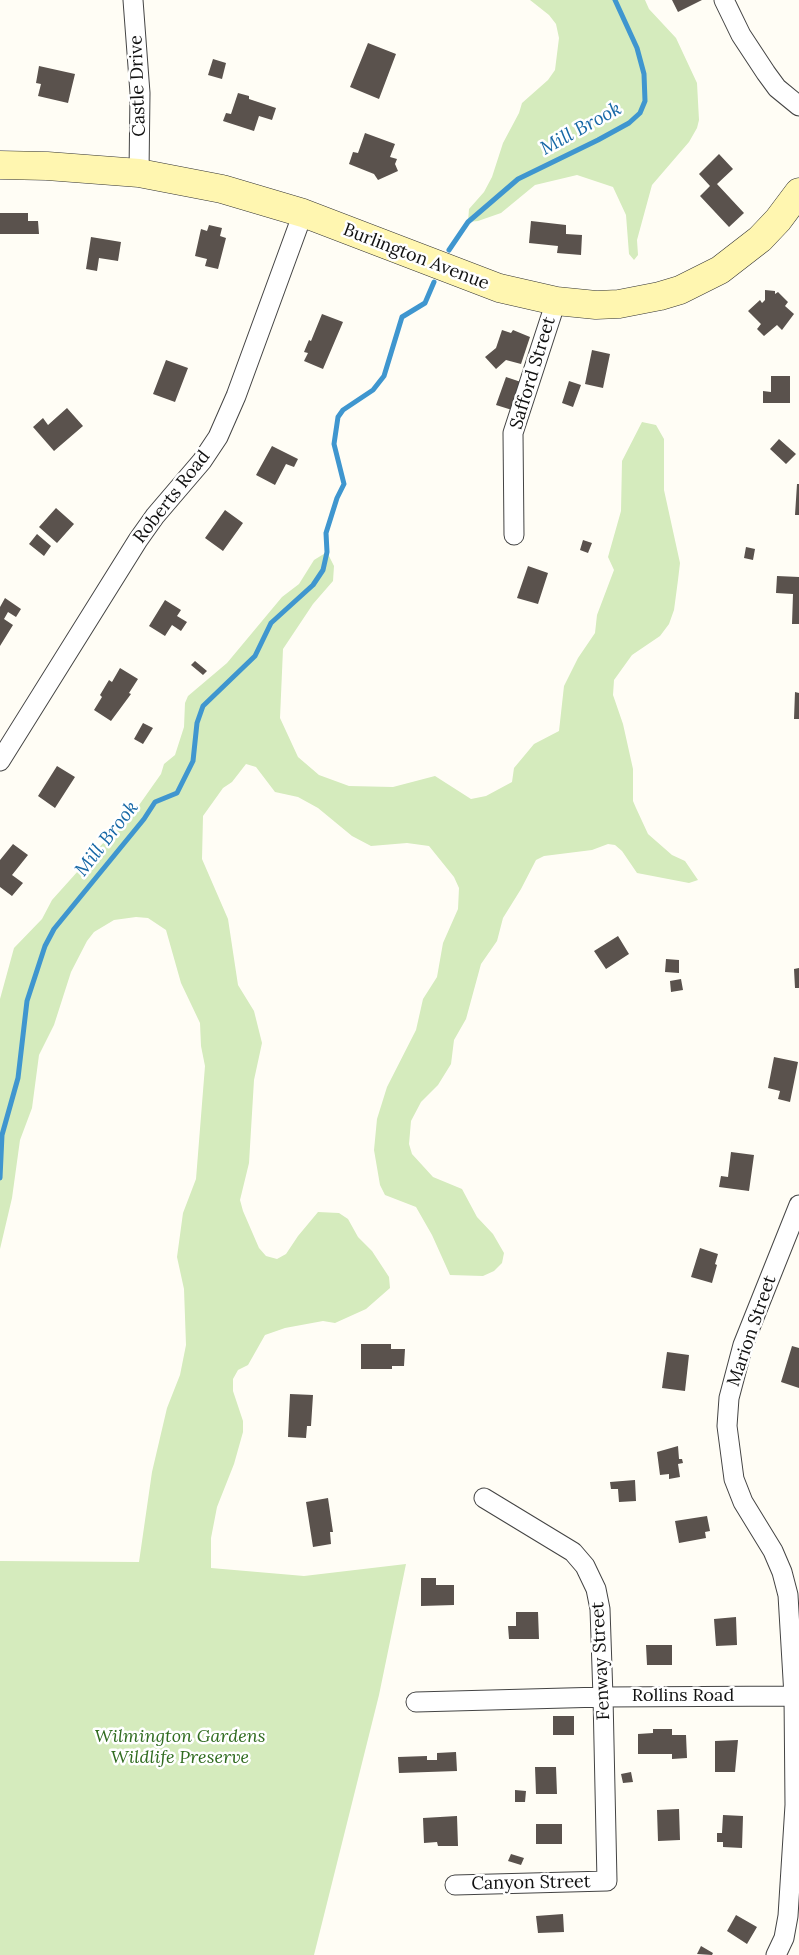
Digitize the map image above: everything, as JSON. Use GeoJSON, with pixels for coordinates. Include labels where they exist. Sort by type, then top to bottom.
{"type":"FeatureCollection","features":[{"type":"Feature","properties":{"kind":"main road","name":"Burlington Avenue"},"geometry":{"type":"LineString","coordinates":[[0,165],[57,166],[139,173],[222,188],[302,213],[463,276],[499,288],[575,304],[619,304],[660,296],[700,281],[720,270],[750,248],[778,220],[799,192]]}},
{"type":"Feature","properties":{"kind":"street","name":"Castle Drive"},"geometry":{"type":"LineString","coordinates":[[133,0],[140,93],[139,173]]}},
{"type":"Feature","properties":{"kind":"street"},"geometry":{"type":"LineString","coordinates":[[724,0],[741,35],[762,68],[777,88],[799,106]]}},
{"type":"Feature","properties":{"kind":"street","name":"Roberts Road"},"geometry":{"type":"LineString","coordinates":[[0,761],[138,540],[155,516],[202,461],[218,437],[236,396],[302,213]]}},
{"type":"Feature","properties":{"kind":"street","name":"Safford Street"},"geometry":{"type":"LineString","coordinates":[[514,535],[513,434],[556,301]]}},
{"type":"Feature","properties":{"kind":"street","name":"Marion Street"},"geometry":{"type":"LineString","coordinates":[[776,1955],[784,1938],[788,1916],[797,1806],[796,1696],[788,1595],[773,1551],[743,1502],[734,1479],[727,1426],[729,1398],[743,1345],[799,1205]]}},
{"type":"Feature","properties":{"kind":"street","name":"Fenway Street"},"geometry":{"type":"LineString","coordinates":[[484,1498],[565,1546],[579,1558],[590,1574],[599,1599],[604,1697],[606,1882]]}},
{"type":"Feature","properties":{"kind":"street","name":"Rollins Road"},"geometry":{"type":"LineString","coordinates":[[416,1702],[604,1697],[796,1696]]}},
{"type":"Feature","properties":{"kind":"street","name":"Canyon Street"},"geometry":{"type":"LineString","coordinates":[[455,1885],[606,1882]]}},
{"type":"Feature","properties":{"kind":"green space"},"geometry":{"type":"Polygon","coordinates":[[[530,0],[645,0],[649,9],[676,38],[697,83],[699,120],[697,128],[689,142],[652,185],[637,240],[638,255],[634,260],[629,254],[626,215],[613,187],[577,175],[535,185],[501,213],[478,221],[468,222],[469,209],[484,192],[492,177],[503,143],[519,113],[522,103],[548,80],[555,70],[559,38],[556,24],[549,15],[530,0]]]}},
{"type":"Feature","properties":{"kind":"green space","name":"Wilmington Gardens Wildlife Preserve"},"geometry":{"type":"Polygon","coordinates":[[[642,422],[656,425],[664,439],[664,490],[680,563],[674,610],[669,624],[660,636],[632,655],[614,680],[613,695],[623,724],[633,769],[633,801],[636,808],[648,834],[672,855],[685,861],[698,880],[689,883],[637,873],[622,851],[615,845],[608,844],[592,850],[544,856],[536,860],[503,918],[497,941],[481,964],[466,1019],[454,1040],[451,1064],[438,1085],[421,1102],[411,1121],[409,1144],[412,1154],[433,1177],[462,1189],[477,1217],[493,1234],[504,1253],[502,1263],[494,1271],[483,1276],[450,1275],[432,1235],[416,1207],[385,1195],[380,1185],[374,1150],[377,1119],[387,1087],[416,1030],[423,999],[437,977],[443,943],[458,909],[459,888],[454,877],[429,846],[407,843],[371,846],[352,836],[318,808],[298,797],[275,792],[256,767],[246,764],[232,782],[223,788],[203,816],[202,859],[228,919],[238,985],[254,1011],[262,1043],[254,1080],[249,1163],[240,1200],[243,1211],[259,1248],[266,1256],[277,1259],[286,1254],[318,1212],[339,1213],[348,1219],[358,1237],[372,1251],[389,1277],[390,1288],[366,1309],[335,1323],[323,1321],[285,1328],[265,1335],[248,1365],[238,1370],[233,1379],[233,1391],[243,1421],[243,1432],[234,1464],[217,1507],[211,1538],[211,1568],[304,1576],[406,1564],[379,1695],[314,1955],[0,1955],[0,1561],[139,1562],[152,1472],[167,1408],[180,1375],[186,1345],[184,1289],[177,1257],[183,1213],[196,1179],[205,1066],[201,1046],[200,1023],[181,983],[166,930],[148,918],[136,917],[114,920],[94,932],[87,941],[71,972],[54,1025],[39,1055],[32,1108],[20,1140],[12,1198],[0,1249],[0,999],[14,948],[42,919],[52,900],[122,822],[137,808],[161,774],[164,764],[175,755],[184,727],[185,703],[188,696],[227,663],[282,597],[299,584],[314,560],[327,552],[334,566],[333,581],[313,604],[283,649],[280,718],[298,757],[319,775],[349,786],[393,787],[435,776],[471,799],[486,796],[512,782],[514,768],[534,744],[559,731],[564,686],[578,658],[595,633],[597,615],[614,570],[608,557],[621,511],[622,461],[642,422]]]}},
{"type":"Feature","properties":{"kind":"building"},"geometry":{"type":"Polygon","coordinates":[[[672,0],[702,0],[678,12],[672,0]]]}},
{"type":"Feature","properties":{"kind":"building"},"geometry":{"type":"Polygon","coordinates":[[[368,43],[396,54],[379,99],[350,87],[368,43]]]}},
{"type":"Feature","properties":{"kind":"building"},"geometry":{"type":"Polygon","coordinates":[[[213,59],[226,63],[222,79],[208,75],[213,59]]]}},
{"type":"Feature","properties":{"kind":"building"},"geometry":{"type":"Polygon","coordinates":[[[39,66],[75,74],[68,103],[38,96],[41,84],[36,83],[39,66]]]}},
{"type":"Feature","properties":{"kind":"building"},"geometry":{"type":"Polygon","coordinates":[[[238,93],[249,96],[249,99],[276,108],[272,120],[259,116],[254,131],[223,121],[226,113],[231,114],[238,93]]]}},
{"type":"Feature","properties":{"kind":"building"},"geometry":{"type":"Polygon","coordinates":[[[365,133],[395,144],[390,157],[397,159],[395,164],[398,171],[378,180],[374,174],[349,164],[353,152],[358,153],[365,133]]]}},
{"type":"Feature","properties":{"kind":"building"},"geometry":{"type":"Polygon","coordinates":[[[719,154],[733,169],[717,184],[744,213],[729,227],[700,196],[710,186],[699,174],[719,154]]]}},
{"type":"Feature","properties":{"kind":"building"},"geometry":{"type":"Polygon","coordinates":[[[0,213],[28,213],[28,221],[38,221],[39,234],[0,234],[0,213]]]}},
{"type":"Feature","properties":{"kind":"building"},"geometry":{"type":"Polygon","coordinates":[[[531,221],[566,225],[566,234],[582,235],[581,255],[557,253],[558,246],[529,243],[531,221]]]}},
{"type":"Feature","properties":{"kind":"building"},"geometry":{"type":"Polygon","coordinates":[[[209,225],[222,228],[220,236],[226,238],[218,269],[205,266],[207,259],[195,256],[201,229],[207,231],[209,225]]]}},
{"type":"Feature","properties":{"kind":"building"},"geometry":{"type":"Polygon","coordinates":[[[91,237],[121,242],[118,261],[99,258],[97,271],[86,269],[91,237]]]}},
{"type":"Feature","properties":{"kind":"building"},"geometry":{"type":"Polygon","coordinates":[[[765,290],[775,291],[775,294],[778,292],[788,302],[785,306],[794,314],[782,330],[777,325],[764,336],[757,329],[761,324],[748,311],[760,300],[762,303],[765,300],[765,290]]]}},
{"type":"Feature","properties":{"kind":"building"},"geometry":{"type":"Polygon","coordinates":[[[322,314],[343,322],[323,369],[304,361],[308,353],[304,352],[309,340],[311,341],[322,314]]]}},
{"type":"Feature","properties":{"kind":"building"},"geometry":{"type":"Polygon","coordinates":[[[502,330],[511,333],[513,330],[530,337],[521,364],[506,360],[496,369],[485,357],[496,348],[502,330]]]}},
{"type":"Feature","properties":{"kind":"building"},"geometry":{"type":"Polygon","coordinates":[[[592,350],[610,354],[603,388],[585,384],[592,350]]]}},
{"type":"Feature","properties":{"kind":"building"},"geometry":{"type":"Polygon","coordinates":[[[166,360],[188,368],[175,402],[153,394],[166,360]]]}},
{"type":"Feature","properties":{"kind":"building"},"geometry":{"type":"Polygon","coordinates":[[[771,376],[790,376],[790,403],[763,403],[763,391],[771,392],[771,376]]]}},
{"type":"Feature","properties":{"kind":"building"},"geometry":{"type":"Polygon","coordinates":[[[506,377],[521,382],[512,410],[496,405],[506,377]]]}},
{"type":"Feature","properties":{"kind":"building"},"geometry":{"type":"Polygon","coordinates":[[[569,381],[581,385],[573,407],[562,403],[569,381]]]}},
{"type":"Feature","properties":{"kind":"building"},"geometry":{"type":"Polygon","coordinates":[[[67,408],[83,426],[54,451],[33,427],[43,418],[48,425],[67,408]]]}},
{"type":"Feature","properties":{"kind":"building"},"geometry":{"type":"Polygon","coordinates":[[[779,439],[796,454],[786,464],[770,449],[779,439]]]}},
{"type":"Feature","properties":{"kind":"building"},"geometry":{"type":"Polygon","coordinates":[[[272,446],[298,459],[294,467],[286,464],[275,485],[256,475],[272,446]]]}},
{"type":"Feature","properties":{"kind":"building"},"geometry":{"type":"Polygon","coordinates":[[[797,484],[799,484],[799,515],[795,515],[797,484]]]}},
{"type":"Feature","properties":{"kind":"building"},"geometry":{"type":"Polygon","coordinates":[[[56,508],[74,524],[57,543],[39,527],[56,508]]]}},
{"type":"Feature","properties":{"kind":"building"},"geometry":{"type":"Polygon","coordinates":[[[225,510],[243,523],[223,551],[205,538],[225,510]]]}},
{"type":"Feature","properties":{"kind":"building"},"geometry":{"type":"Polygon","coordinates":[[[37,534],[51,546],[44,556],[29,544],[37,534]]]}},
{"type":"Feature","properties":{"kind":"building"},"geometry":{"type":"Polygon","coordinates":[[[583,540],[592,543],[588,553],[580,550],[583,540]]]}},
{"type":"Feature","properties":{"kind":"building"},"geometry":{"type":"Polygon","coordinates":[[[746,547],[755,549],[753,560],[744,558],[746,547]]]}},
{"type":"Feature","properties":{"kind":"building"},"geometry":{"type":"Polygon","coordinates":[[[528,566],[548,573],[538,604],[517,598],[528,566]]]}},
{"type":"Feature","properties":{"kind":"building"},"geometry":{"type":"Polygon","coordinates":[[[777,576],[799,577],[799,624],[792,624],[793,594],[776,593],[777,576]]]}},
{"type":"Feature","properties":{"kind":"building"},"geometry":{"type":"Polygon","coordinates":[[[5,598],[21,609],[16,617],[8,612],[4,619],[13,625],[0,646],[0,607],[5,598]]]}},
{"type":"Feature","properties":{"kind":"building"},"geometry":{"type":"Polygon","coordinates":[[[165,600],[181,610],[177,616],[187,622],[181,631],[172,625],[165,636],[149,626],[165,600]]]}},
{"type":"Feature","properties":{"kind":"building"},"geometry":{"type":"Polygon","coordinates":[[[195,661],[207,671],[203,675],[191,665],[195,661]]]}},
{"type":"Feature","properties":{"kind":"building"},"geometry":{"type":"Polygon","coordinates":[[[120,668],[138,679],[129,693],[131,694],[111,721],[94,710],[109,680],[112,682],[120,668]]]}},
{"type":"Feature","properties":{"kind":"building"},"geometry":{"type":"Polygon","coordinates":[[[795,692],[799,693],[799,719],[794,719],[795,692]]]}},
{"type":"Feature","properties":{"kind":"building"},"geometry":{"type":"Polygon","coordinates":[[[143,723],[153,728],[143,744],[134,739],[143,723]]]}},
{"type":"Feature","properties":{"kind":"building"},"geometry":{"type":"Polygon","coordinates":[[[57,766],[75,777],[55,808],[38,796],[57,766]]]}},
{"type":"Feature","properties":{"kind":"building"},"geometry":{"type":"Polygon","coordinates":[[[13,844],[28,855],[12,875],[23,883],[12,896],[0,887],[0,860],[13,844]]]}},
{"type":"Feature","properties":{"kind":"building"},"geometry":{"type":"Polygon","coordinates":[[[618,936],[629,954],[606,969],[594,951],[618,936]]]}},
{"type":"Feature","properties":{"kind":"building"},"geometry":{"type":"Polygon","coordinates":[[[666,959],[679,960],[679,973],[665,972],[666,959]]]}},
{"type":"Feature","properties":{"kind":"building"},"geometry":{"type":"Polygon","coordinates":[[[799,968],[799,988],[795,988],[794,969],[799,968]]]}},
{"type":"Feature","properties":{"kind":"building"},"geometry":{"type":"Polygon","coordinates":[[[681,979],[683,990],[671,992],[670,981],[681,979]]]}},
{"type":"Feature","properties":{"kind":"building"},"geometry":{"type":"Polygon","coordinates":[[[774,1057],[798,1062],[790,1102],[778,1099],[780,1091],[768,1088],[774,1057]]]}},
{"type":"Feature","properties":{"kind":"building"},"geometry":{"type":"Polygon","coordinates":[[[731,1152],[754,1155],[749,1191],[719,1187],[721,1176],[728,1177],[731,1152]]]}},
{"type":"Feature","properties":{"kind":"building"},"geometry":{"type":"Polygon","coordinates":[[[700,1248],[718,1254],[712,1283],[691,1277],[700,1248]]]}},
{"type":"Feature","properties":{"kind":"building"},"geometry":{"type":"Polygon","coordinates":[[[361,1344],[391,1344],[391,1349],[405,1349],[404,1366],[392,1366],[392,1369],[361,1369],[361,1344]]]}},
{"type":"Feature","properties":{"kind":"building"},"geometry":{"type":"Polygon","coordinates":[[[792,1346],[799,1348],[799,1388],[781,1382],[792,1346]]]}},
{"type":"Feature","properties":{"kind":"building"},"geometry":{"type":"Polygon","coordinates":[[[667,1352],[689,1355],[685,1391],[662,1388],[667,1352]]]}},
{"type":"Feature","properties":{"kind":"building"},"geometry":{"type":"Polygon","coordinates":[[[290,1394],[313,1395],[311,1426],[307,1426],[306,1438],[288,1437],[290,1394]]]}},
{"type":"Feature","properties":{"kind":"building"},"geometry":{"type":"Polygon","coordinates":[[[678,1446],[679,1459],[682,1459],[683,1463],[678,1464],[680,1477],[669,1479],[669,1474],[660,1475],[657,1452],[678,1446]]]}},
{"type":"Feature","properties":{"kind":"building"},"geometry":{"type":"Polygon","coordinates":[[[635,1480],[636,1501],[619,1502],[618,1489],[611,1489],[610,1482],[635,1480]]]}},
{"type":"Feature","properties":{"kind":"building"},"geometry":{"type":"Polygon","coordinates":[[[328,1498],[333,1532],[330,1532],[331,1544],[313,1547],[306,1502],[328,1498]]]}},
{"type":"Feature","properties":{"kind":"building"},"geometry":{"type":"Polygon","coordinates":[[[707,1516],[710,1531],[705,1532],[706,1538],[679,1543],[675,1521],[707,1516]]]}},
{"type":"Feature","properties":{"kind":"building"},"geometry":{"type":"Polygon","coordinates":[[[421,1578],[436,1578],[436,1585],[454,1585],[454,1605],[421,1606],[421,1578]]]}},
{"type":"Feature","properties":{"kind":"building"},"geometry":{"type":"Polygon","coordinates":[[[516,1612],[538,1612],[539,1639],[509,1639],[508,1626],[516,1626],[516,1612]]]}},
{"type":"Feature","properties":{"kind":"building"},"geometry":{"type":"Polygon","coordinates":[[[736,1617],[737,1645],[716,1646],[714,1619],[736,1617]]]}},
{"type":"Feature","properties":{"kind":"building"},"geometry":{"type":"Polygon","coordinates":[[[646,1645],[672,1645],[672,1665],[647,1665],[646,1645]]]}},
{"type":"Feature","properties":{"kind":"building"},"geometry":{"type":"Polygon","coordinates":[[[553,1716],[574,1716],[574,1735],[553,1735],[553,1716]]]}},
{"type":"Feature","properties":{"kind":"building"},"geometry":{"type":"Polygon","coordinates":[[[653,1729],[672,1729],[672,1735],[686,1735],[687,1758],[672,1759],[672,1754],[638,1754],[638,1734],[653,1733],[653,1729]]]}},
{"type":"Feature","properties":{"kind":"building"},"geometry":{"type":"Polygon","coordinates":[[[738,1740],[735,1772],[715,1772],[715,1741],[738,1740]]]}},
{"type":"Feature","properties":{"kind":"building"},"geometry":{"type":"Polygon","coordinates":[[[456,1752],[457,1771],[399,1773],[398,1757],[427,1756],[427,1760],[437,1760],[437,1753],[456,1752]]]}},
{"type":"Feature","properties":{"kind":"building"},"geometry":{"type":"Polygon","coordinates":[[[535,1767],[556,1767],[557,1794],[536,1794],[535,1767]]]}},
{"type":"Feature","properties":{"kind":"building"},"geometry":{"type":"Polygon","coordinates":[[[631,1772],[633,1782],[623,1783],[621,1774],[631,1772]]]}},
{"type":"Feature","properties":{"kind":"building"},"geometry":{"type":"Polygon","coordinates":[[[515,1790],[526,1791],[525,1802],[515,1802],[515,1790]]]}},
{"type":"Feature","properties":{"kind":"building"},"geometry":{"type":"Polygon","coordinates":[[[679,1809],[680,1840],[658,1841],[657,1810],[679,1809]]]}},
{"type":"Feature","properties":{"kind":"building"},"geometry":{"type":"Polygon","coordinates":[[[723,1815],[743,1816],[742,1848],[723,1847],[723,1842],[717,1842],[717,1833],[722,1833],[723,1815]]]}},
{"type":"Feature","properties":{"kind":"building"},"geometry":{"type":"Polygon","coordinates":[[[457,1816],[458,1846],[438,1846],[437,1842],[424,1843],[423,1818],[457,1816]]]}},
{"type":"Feature","properties":{"kind":"building"},"geometry":{"type":"Polygon","coordinates":[[[536,1824],[562,1824],[562,1844],[536,1844],[536,1824]]]}},
{"type":"Feature","properties":{"kind":"building"},"geometry":{"type":"Polygon","coordinates":[[[511,1854],[524,1858],[521,1865],[508,1861],[511,1854]]]}},
{"type":"Feature","properties":{"kind":"building"},"geometry":{"type":"Polygon","coordinates":[[[563,1914],[564,1932],[538,1933],[536,1916],[563,1914]]]}},
{"type":"Feature","properties":{"kind":"building"},"geometry":{"type":"Polygon","coordinates":[[[736,1915],[757,1927],[747,1944],[727,1931],[736,1915]]]}},
{"type":"Feature","properties":{"kind":"building"},"geometry":{"type":"Polygon","coordinates":[[[701,1946],[713,1953],[712,1955],[697,1954],[701,1946]]]}},
{"type":"Feature","properties":{"kind":"waterway","name":"Mill Brook"},"geometry":{"type":"LineString","coordinates":[[449,250],[468,222],[518,179],[598,140],[629,123],[640,113],[645,101],[644,74],[637,48],[615,0]]}},
{"type":"Feature","properties":{"kind":"waterway","name":"Mill Brook"},"geometry":{"type":"LineString","coordinates":[[0,1178],[2,1135],[18,1078],[27,1001],[45,946],[54,929],[144,819],[155,802],[177,793],[193,761],[197,723],[203,706],[255,656],[271,623],[313,585],[323,570],[327,552],[326,533],[337,498],[344,484],[334,444],[338,417],[343,410],[373,390],[384,376],[402,317],[425,303],[434,282]]}}]}
